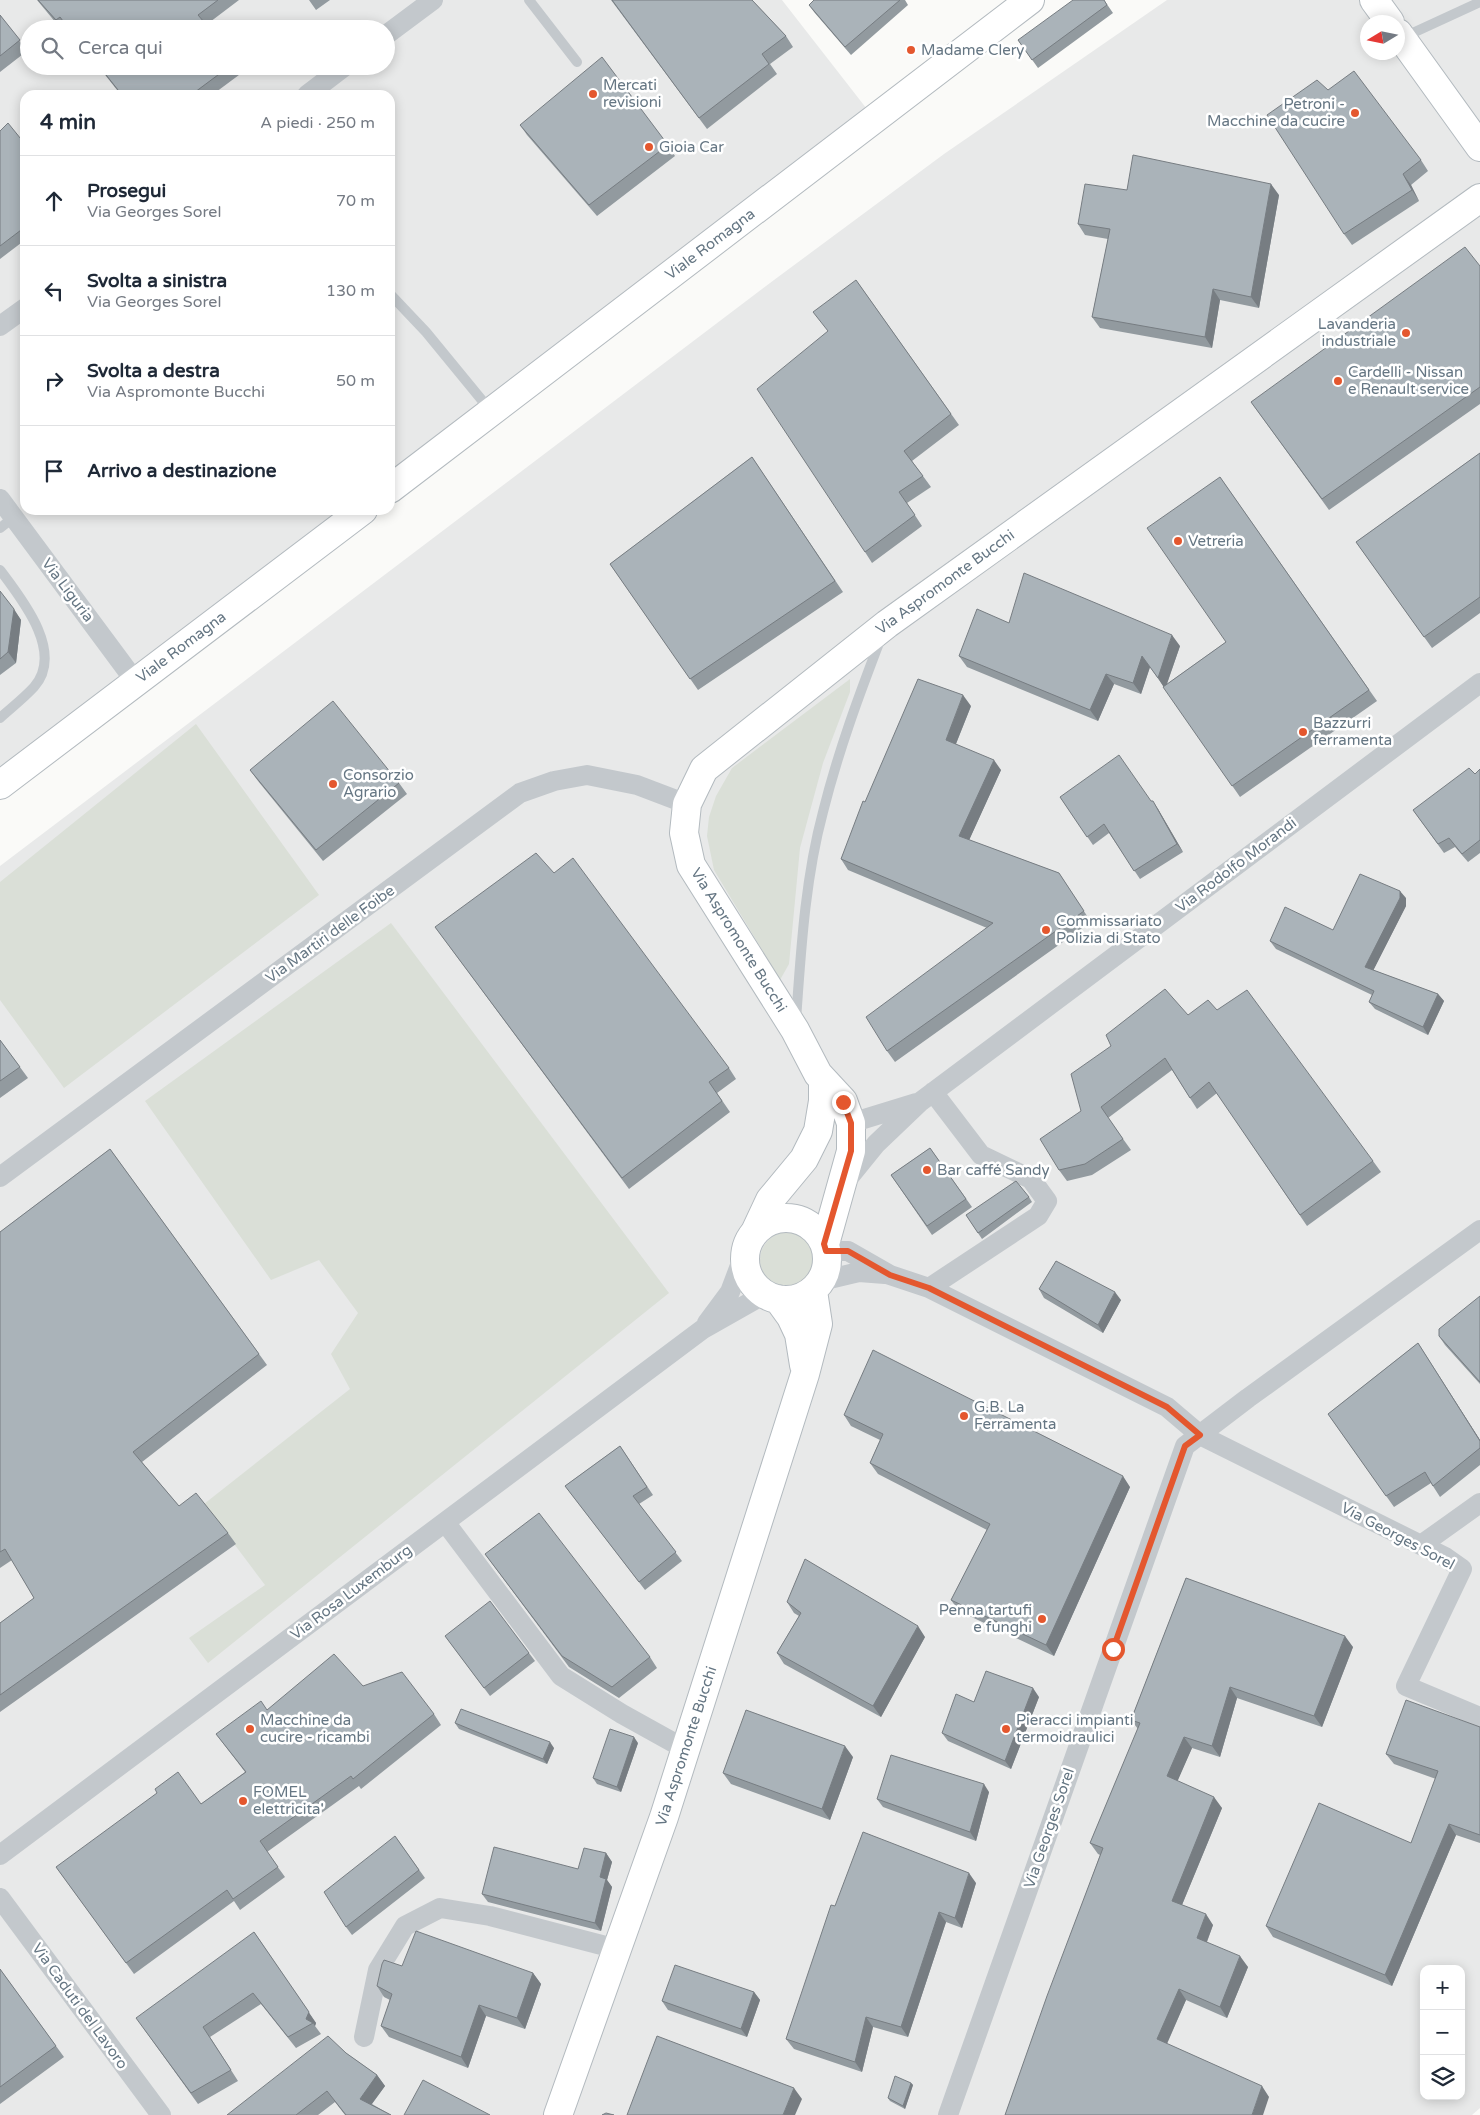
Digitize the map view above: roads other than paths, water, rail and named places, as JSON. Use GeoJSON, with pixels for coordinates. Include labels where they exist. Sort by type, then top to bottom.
{"type":"FeatureCollection","features":[{"type":"Feature","properties":{"kind":"street"},"geometry":{"type":"LineString","coordinates":[[395,29],[433,0]]}},
{"type":"Feature","properties":{"kind":"street","name":"Viale Romagna"},"geometry":{"type":"LineString","coordinates":[[395,485],[1030,0]]}},
{"type":"Feature","properties":{"kind":"street"},"geometry":{"type":"LineString","coordinates":[[1374,0],[1385,15]]}},
{"type":"Feature","properties":{"kind":"street"},"geometry":{"type":"LineString","coordinates":[[1405,43],[1480,146]]}},
{"type":"Feature","properties":{"kind":"street"},"geometry":{"type":"LineString","coordinates":[[314,90],[333,75]]}},
{"type":"Feature","properties":{"kind":"street","name":"Via Aspromonte Bucchi"},"geometry":{"type":"LineString","coordinates":[[558,2115],[664,1817],[805,1374],[818,1324],[817,1286],[827,1262],[826,1248],[851,1151],[847,1112],[822,1080],[795,1030],[691,865],[684,833],[687,804],[704,769],[887,624],[1480,198]]}},
{"type":"Feature","properties":{"kind":"street"},"geometry":{"type":"LineString","coordinates":[[0,326],[20,312]]}},
{"type":"Feature","properties":{"kind":"street","name":"Via Liguria"},"geometry":{"type":"LineString","coordinates":[[0,499],[7,522],[135,681]]}},
{"type":"Feature","properties":{"kind":"street","name":"Viale Romagna"},"geometry":{"type":"LineString","coordinates":[[0,785],[356,515]]}},
{"type":"Feature","properties":{"kind":"street","name":"Via Rodolfo Morandi"},"geometry":{"type":"LineString","coordinates":[[842,1186],[876,1144],[927,1097],[1480,683]]}},
{"type":"Feature","properties":{"kind":"street","name":"Via Martiri delle Foibe"},"geometry":{"type":"LineString","coordinates":[[0,1177],[520,793],[554,781],[587,775],[637,785],[687,804]]}},
{"type":"Feature","properties":{"kind":"street","name":"Via Aspromonte Bucchi"},"geometry":{"type":"LineString","coordinates":[[804,1160],[818,1131],[823,1101],[822,1080]]}},
{"type":"Feature","properties":{"kind":"street"},"geometry":{"type":"LineString","coordinates":[[927,1097],[981,1155],[1031,1179],[1047,1201],[1038,1216],[929,1288]]}},
{"type":"Feature","properties":{"kind":"street","name":"Via Rodolfo Morandi"},"geometry":{"type":"LineString","coordinates":[[847,1112],[884,1113],[927,1097]]}},
{"type":"Feature","properties":{"kind":"street","name":"Via Aspromonte Bucchi"},"geometry":{"type":"LineString","coordinates":[[805,1374],[799,1334],[791,1317],[771,1297],[755,1286],[748,1274],[745,1261],[751,1240],[770,1200],[847,1112]]}},
{"type":"Feature","properties":{"kind":"street"},"geometry":{"type":"LineString","coordinates":[[751,1240],[766,1224],[772,1221],[793,1219],[806,1224],[817,1232],[826,1248]]}},
{"type":"Feature","properties":{"kind":"street","name":"Via Georges Sorel"},"geometry":{"type":"LineString","coordinates":[[948,2115],[1185,1446],[1480,1230]]}},
{"type":"Feature","properties":{"kind":"street","name":"Via Rosa Luxemburg"},"geometry":{"type":"LineString","coordinates":[[703,1329],[730,1292],[751,1240]]}},
{"type":"Feature","properties":{"kind":"street","name":"Via Georges Sorel"},"geometry":{"type":"LineString","coordinates":[[826,1248],[848,1251],[890,1275],[929,1288],[1167,1407],[1200,1435],[1445,1557],[1462,1569],[1406,1686],[1480,1717]]}},
{"type":"Feature","properties":{"kind":"street","name":"Via Georges Sorel"},"geometry":{"type":"LineString","coordinates":[[817,1286],[859,1272],[890,1275]]}},
{"type":"Feature","properties":{"kind":"street"},"geometry":{"type":"LineString","coordinates":[[771,1297],[790,1300],[802,1297],[817,1286]]}},
{"type":"Feature","properties":{"kind":"street","name":"Via Rosa Luxemburg"},"geometry":{"type":"LineString","coordinates":[[0,1855],[703,1329],[771,1297]]}},
{"type":"Feature","properties":{"kind":"street"},"geometry":{"type":"LineString","coordinates":[[1421,1545],[1480,1503]]}},
{"type":"Feature","properties":{"kind":"street"},"geometry":{"type":"LineString","coordinates":[[445,1522],[561,1676],[622,1714],[685,1749]]}},
{"type":"Feature","properties":{"kind":"street","name":"Via Caduti del Lavoro"},"geometry":{"type":"LineString","coordinates":[[0,1898],[161,2115]]}},
{"type":"Feature","properties":{"kind":"street"},"geometry":{"type":"LineString","coordinates":[[364,2037],[378,1970],[405,1926],[440,1908],[490,1916],[617,1949]]}},
{"type":"Feature","properties":{"kind":"lane"},"geometry":{"type":"LineString","coordinates":[[530,0],[577,62]]}},
{"type":"Feature","properties":{"kind":"lane"},"geometry":{"type":"LineString","coordinates":[[1405,28],[1480,2]]}},
{"type":"Feature","properties":{"kind":"lane"},"geometry":{"type":"LineString","coordinates":[[395,299],[426,332],[491,411]]}},
{"type":"Feature","properties":{"kind":"lane"},"geometry":{"type":"LineString","coordinates":[[0,570],[28,608],[41,634],[44,656],[42,673],[35,686],[0,718]]}},
{"type":"Feature","properties":{"kind":"lane"},"geometry":{"type":"LineString","coordinates":[[795,1030],[800,951],[810,873],[822,813],[844,738],[887,624]]}},
{"type":"Feature","properties":{"kind":"place","name":"Madame Clery"},"geometry":{"type":"Point","coordinates":[911,50]}},
{"type":"Feature","properties":{"kind":"place","name":"Mercati revisioni"},"geometry":{"type":"Point","coordinates":[593,94]}},
{"type":"Feature","properties":{"kind":"place","name":"Petroni - Macchine da cucire"},"geometry":{"type":"Point","coordinates":[1355,113]}},
{"type":"Feature","properties":{"kind":"place","name":"Gioia Car"},"geometry":{"type":"Point","coordinates":[649,147]}},
{"type":"Feature","properties":{"kind":"place","name":"Lavanderia industriale"},"geometry":{"type":"Point","coordinates":[1406,333]}},
{"type":"Feature","properties":{"kind":"place","name":"Cardelli - Nissan e Renault service"},"geometry":{"type":"Point","coordinates":[1338,381]}},
{"type":"Feature","properties":{"kind":"place","name":"Vetreria"},"geometry":{"type":"Point","coordinates":[1178,541]}},
{"type":"Feature","properties":{"kind":"place","name":"Bazzurri ferramenta"},"geometry":{"type":"Point","coordinates":[1303,732]}},
{"type":"Feature","properties":{"kind":"place","name":"Consorzio Agrario"},"geometry":{"type":"Point","coordinates":[333,784]}},
{"type":"Feature","properties":{"kind":"place","name":"Commissariato Polizia di Stato"},"geometry":{"type":"Point","coordinates":[1046,930]}},
{"type":"Feature","properties":{"kind":"place","name":"Bar caffé Sandy"},"geometry":{"type":"Point","coordinates":[927,1170]}},
{"type":"Feature","properties":{"kind":"place","name":"G.B. La Ferramenta"},"geometry":{"type":"Point","coordinates":[964,1416]}},
{"type":"Feature","properties":{"kind":"place","name":"Penna tartufi e funghi"},"geometry":{"type":"Point","coordinates":[1042,1619]}},
{"type":"Feature","properties":{"kind":"place","name":"Macchine da cucire - ricambi"},"geometry":{"type":"Point","coordinates":[250,1729]}},
{"type":"Feature","properties":{"kind":"place","name":"Pieracci impianti termoidraulici"},"geometry":{"type":"Point","coordinates":[1006,1729]}},
{"type":"Feature","properties":{"kind":"place","name":"FOMEL elettricita'"},"geometry":{"type":"Point","coordinates":[243,1801]}}]}
